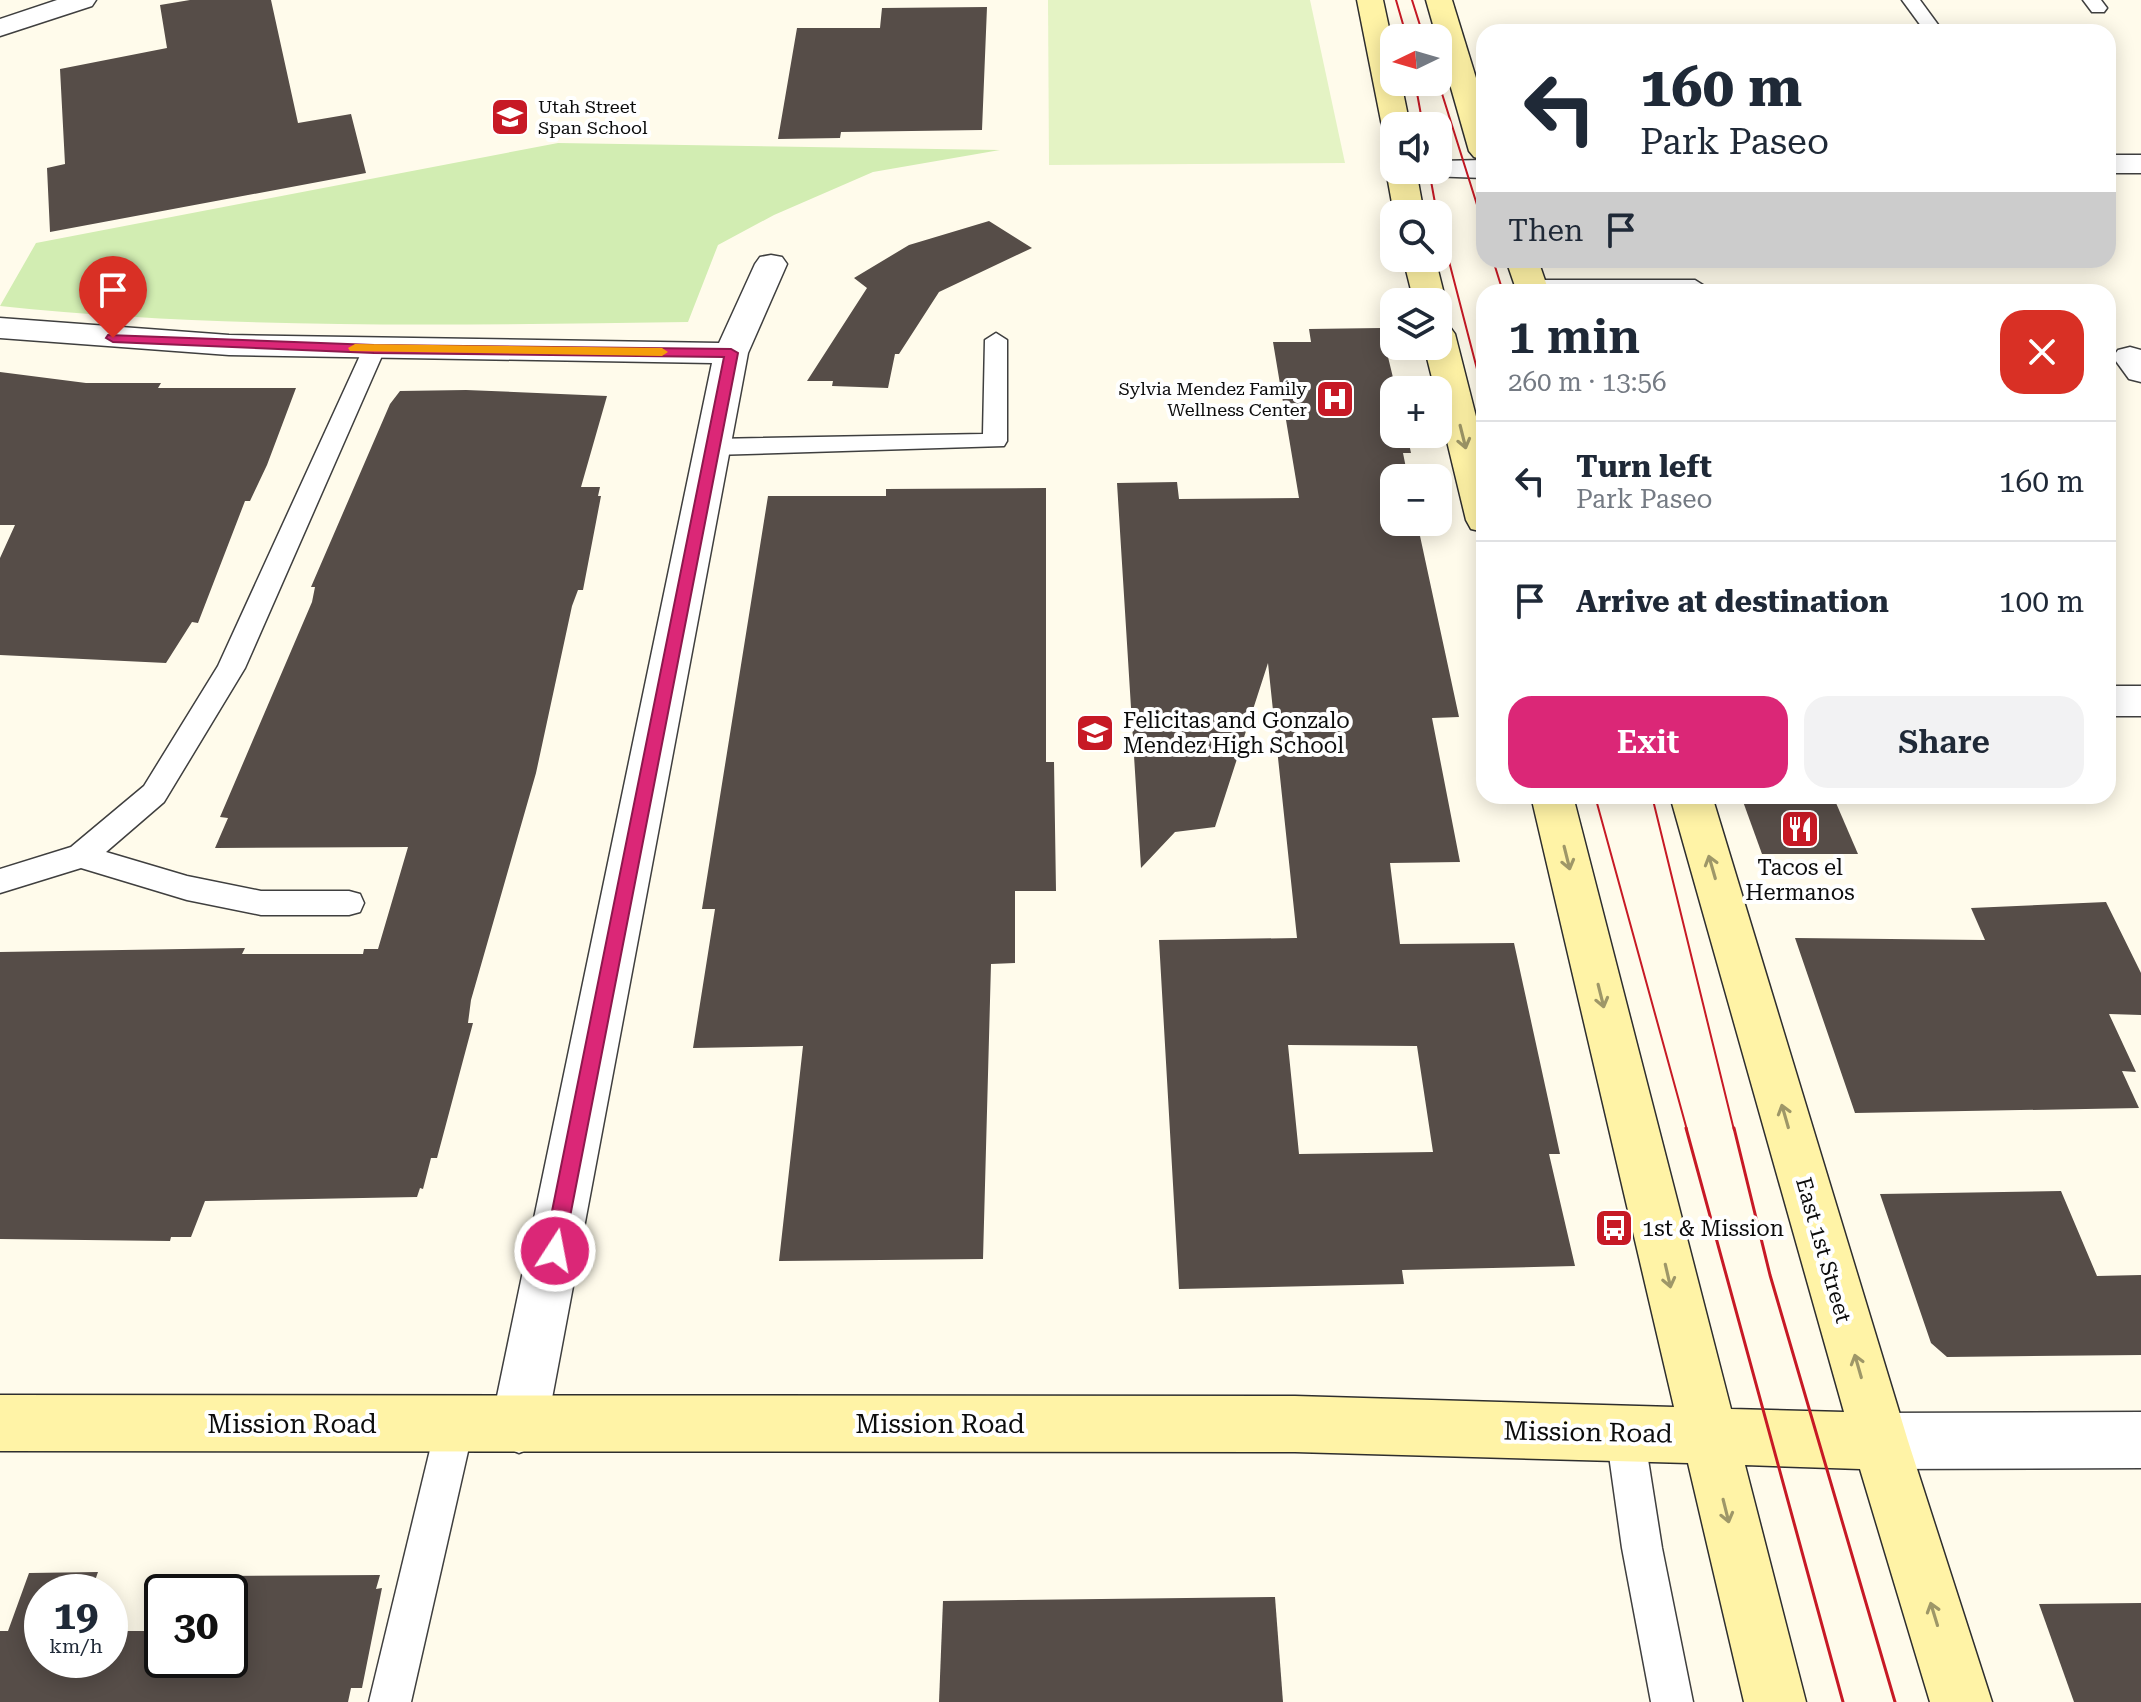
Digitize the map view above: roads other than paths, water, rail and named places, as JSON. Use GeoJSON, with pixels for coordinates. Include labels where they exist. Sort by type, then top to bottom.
{"type":"FeatureCollection","features":[{"type":"Feature","properties":{"kind":"main road"},"geometry":{"type":"LineString","coordinates":[[1370,0],[1393,112]]}},
{"type":"Feature","properties":{"kind":"main road"},"geometry":{"type":"LineString","coordinates":[[1439,0],[1476,124]]}},
{"type":"Feature","properties":{"kind":"main road"},"geometry":{"type":"LineString","coordinates":[[1444,360],[1476,488]]}},
{"type":"Feature","properties":{"kind":"main road"},"geometry":{"type":"LineString","coordinates":[[1554,804],[1774,1698]]}},
{"type":"Feature","properties":{"kind":"main road","name":"East 1st Street"},"geometry":{"type":"LineString","coordinates":[[1693,804],[1880,1441],[1959,1695]]}},
{"type":"Feature","properties":{"kind":"main road","name":"Mission Road"},"geometry":{"type":"LineString","coordinates":[[0,1423],[1295,1424],[1880,1441]]}},
{"type":"Feature","properties":{"kind":"street"},"geometry":{"type":"LineString","coordinates":[[0,28],[65,2]]}},
{"type":"Feature","properties":{"kind":"street"},"geometry":{"type":"LineString","coordinates":[[2116,164],[2141,164]]}},
{"type":"Feature","properties":{"kind":"street"},"geometry":{"type":"LineString","coordinates":[[1452,170],[1476,169]]}},
{"type":"Feature","properties":{"kind":"street"},"geometry":{"type":"LineString","coordinates":[[519,1425],[731,353],[771,264]]}},
{"type":"Feature","properties":{"kind":"street"},"geometry":{"type":"LineString","coordinates":[[0,328],[214,344],[731,353]]}},
{"type":"Feature","properties":{"kind":"street"},"geometry":{"type":"LineString","coordinates":[[2116,701],[2141,701]]}},
{"type":"Feature","properties":{"kind":"street"},"geometry":{"type":"LineString","coordinates":[[1880,1441],[2141,1440]]}},
{"type":"Feature","properties":{"kind":"lane"},"geometry":{"type":"LineString","coordinates":[[1911,0],[1929,24]]}},
{"type":"Feature","properties":{"kind":"lane"},"geometry":{"type":"LineString","coordinates":[[1528,280],[1623,284]]}},
{"type":"Feature","properties":{"kind":"lane"},"geometry":{"type":"LineString","coordinates":[[713,447],[995,441],[996,340]]}},
{"type":"Feature","properties":{"kind":"lane"},"geometry":{"type":"LineString","coordinates":[[0,881],[81,856],[154,794],[231,668],[374,349]]}},
{"type":"Feature","properties":{"kind":"lane"},"geometry":{"type":"LineString","coordinates":[[81,856],[187,888],[261,903],[349,903]]}},
{"type":"Feature","properties":{"kind":"lane"},"geometry":{"type":"LineString","coordinates":[[390,1702],[455,1425]]}},
{"type":"Feature","properties":{"kind":"lane"},"geometry":{"type":"LineString","coordinates":[[1625,1434],[1642,1548],[1672,1702]]}},
{"type":"Feature","properties":{"kind":"tram line"},"geometry":{"type":"LineString","coordinates":[[1396,0],[1403,24]]}},
{"type":"Feature","properties":{"kind":"tram line"},"geometry":{"type":"LineString","coordinates":[[1412,0],[1420,24]]}},
{"type":"Feature","properties":{"kind":"tram line"},"geometry":{"type":"LineString","coordinates":[[1418,96],[1420,112]]}},
{"type":"Feature","properties":{"kind":"tram line"},"geometry":{"type":"LineString","coordinates":[[1443,96],[1476,202]]}},
{"type":"Feature","properties":{"kind":"tram line"},"geometry":{"type":"LineString","coordinates":[[1432,184],[1434,200]]}},
{"type":"Feature","properties":{"kind":"tram line"},"geometry":{"type":"LineString","coordinates":[[1496,268],[1500,284]]}},
{"type":"Feature","properties":{"kind":"tram line"},"geometry":{"type":"LineString","coordinates":[[1452,272],[1476,365]]}},
{"type":"Feature","properties":{"kind":"tram line"},"geometry":{"type":"LineString","coordinates":[[1597,804],[1687,1130]]}},
{"type":"Feature","properties":{"kind":"tram line"},"geometry":{"type":"LineString","coordinates":[[1654,804],[1734,1130]]}},
{"type":"Feature","properties":{"kind":"tram line"},"geometry":{"type":"LineString","coordinates":[[1686,1128],[1843,1702]]}},
{"type":"Feature","properties":{"kind":"tram line"},"geometry":{"type":"LineString","coordinates":[[1734,1128],[1770,1275],[1895,1702]]}},
{"type":"Feature","properties":{"kind":"place","name":"Utah Street Span School"},"geometry":{"type":"Point","coordinates":[510,117]}},
{"type":"Feature","properties":{"kind":"place","name":"Sylvia Mendez Family Wellness Center"},"geometry":{"type":"Point","coordinates":[1335,399]}},
{"type":"Feature","properties":{"kind":"place","name":"Felicitas and Gonzalo Mendez High School"},"geometry":{"type":"Point","coordinates":[1095,733]}},
{"type":"Feature","properties":{"kind":"place","name":"Tacos el Hermanos"},"geometry":{"type":"Point","coordinates":[1800,829]}},
{"type":"Feature","properties":{"kind":"place","name":"1st & Mission"},"geometry":{"type":"Point","coordinates":[1614,1228]}}]}
